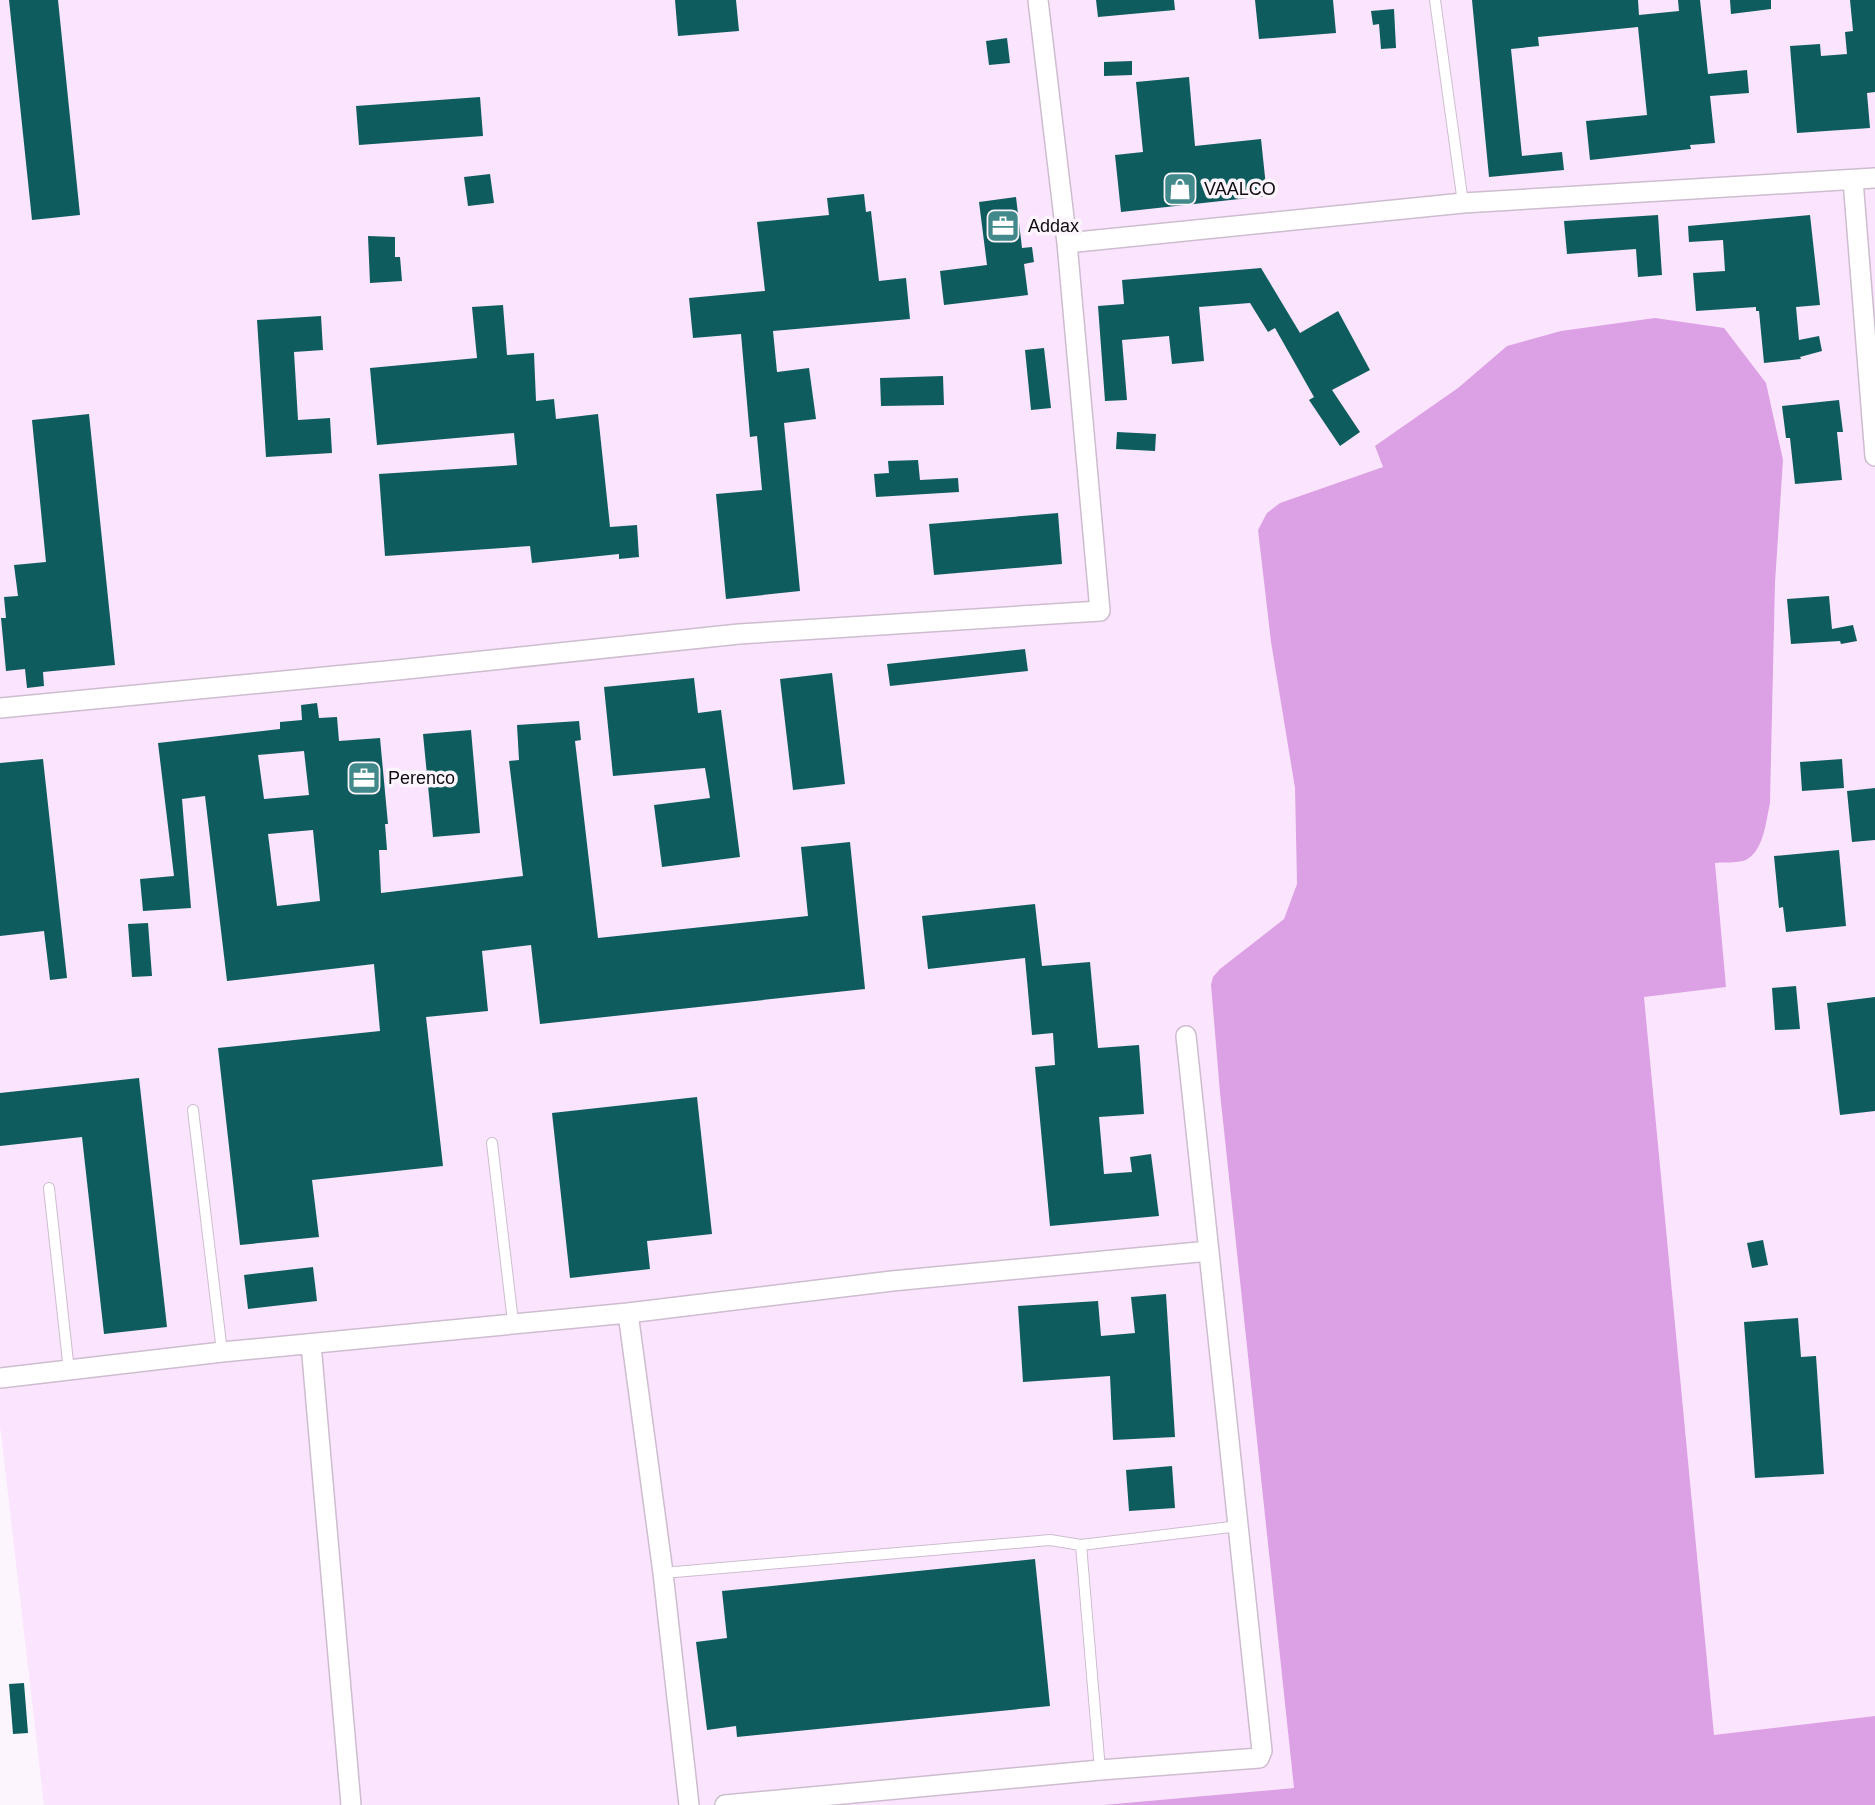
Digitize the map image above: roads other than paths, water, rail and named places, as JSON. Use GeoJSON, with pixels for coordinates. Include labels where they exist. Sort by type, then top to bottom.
{"type":"FeatureCollection","features":[{"type":"Feature","properties":{"kind":"street"},"geometry":{"type":"LineString","coordinates":[[0,708],[739,634],[1100,611],[1067,243],[1038,0]]}},
{"type":"Feature","properties":{"kind":"street"},"geometry":{"type":"LineString","coordinates":[[1067,243],[1463,203],[1875,178]]}},
{"type":"Feature","properties":{"kind":"street"},"geometry":{"type":"LineString","coordinates":[[1853,180],[1875,456]]}},
{"type":"Feature","properties":{"kind":"street"},"geometry":{"type":"LineString","coordinates":[[725,1805],[1259,1758],[1262,1751],[1186,1036]]}},
{"type":"Feature","properties":{"kind":"street"},"geometry":{"type":"LineString","coordinates":[[0,1378],[222,1352],[628,1312],[892,1281],[1209,1251]]}},
{"type":"Feature","properties":{"kind":"street"},"geometry":{"type":"LineString","coordinates":[[628,1312],[663,1573],[689,1805]]}},
{"type":"Feature","properties":{"kind":"street"},"geometry":{"type":"LineString","coordinates":[[311,1344],[351,1805]]}},
{"type":"Feature","properties":{"kind":"lane"},"geometry":{"type":"LineString","coordinates":[[1435,0],[1463,203]]}},
{"type":"Feature","properties":{"kind":"lane"},"geometry":{"type":"LineString","coordinates":[[193,1110],[222,1352]]}},
{"type":"Feature","properties":{"kind":"lane"},"geometry":{"type":"LineString","coordinates":[[492,1143],[513,1322]]}},
{"type":"Feature","properties":{"kind":"lane"},"geometry":{"type":"LineString","coordinates":[[49,1188],[69,1371]]}},
{"type":"Feature","properties":{"kind":"lane"},"geometry":{"type":"LineString","coordinates":[[663,1573],[1050,1540],[1081,1545],[1239,1526]]}},
{"type":"Feature","properties":{"kind":"lane"},"geometry":{"type":"LineString","coordinates":[[1081,1545],[1100,1770]]}},
{"type":"Feature","properties":{"kind":"place","name":"VAALCO"},"geometry":{"type":"Point","coordinates":[1180,189]}},
{"type":"Feature","properties":{"kind":"place","name":"Addax"},"geometry":{"type":"Point","coordinates":[1003,226]}},
{"type":"Feature","properties":{"kind":"place","name":"Perenco"},"geometry":{"type":"Point","coordinates":[364,778]}}]}
